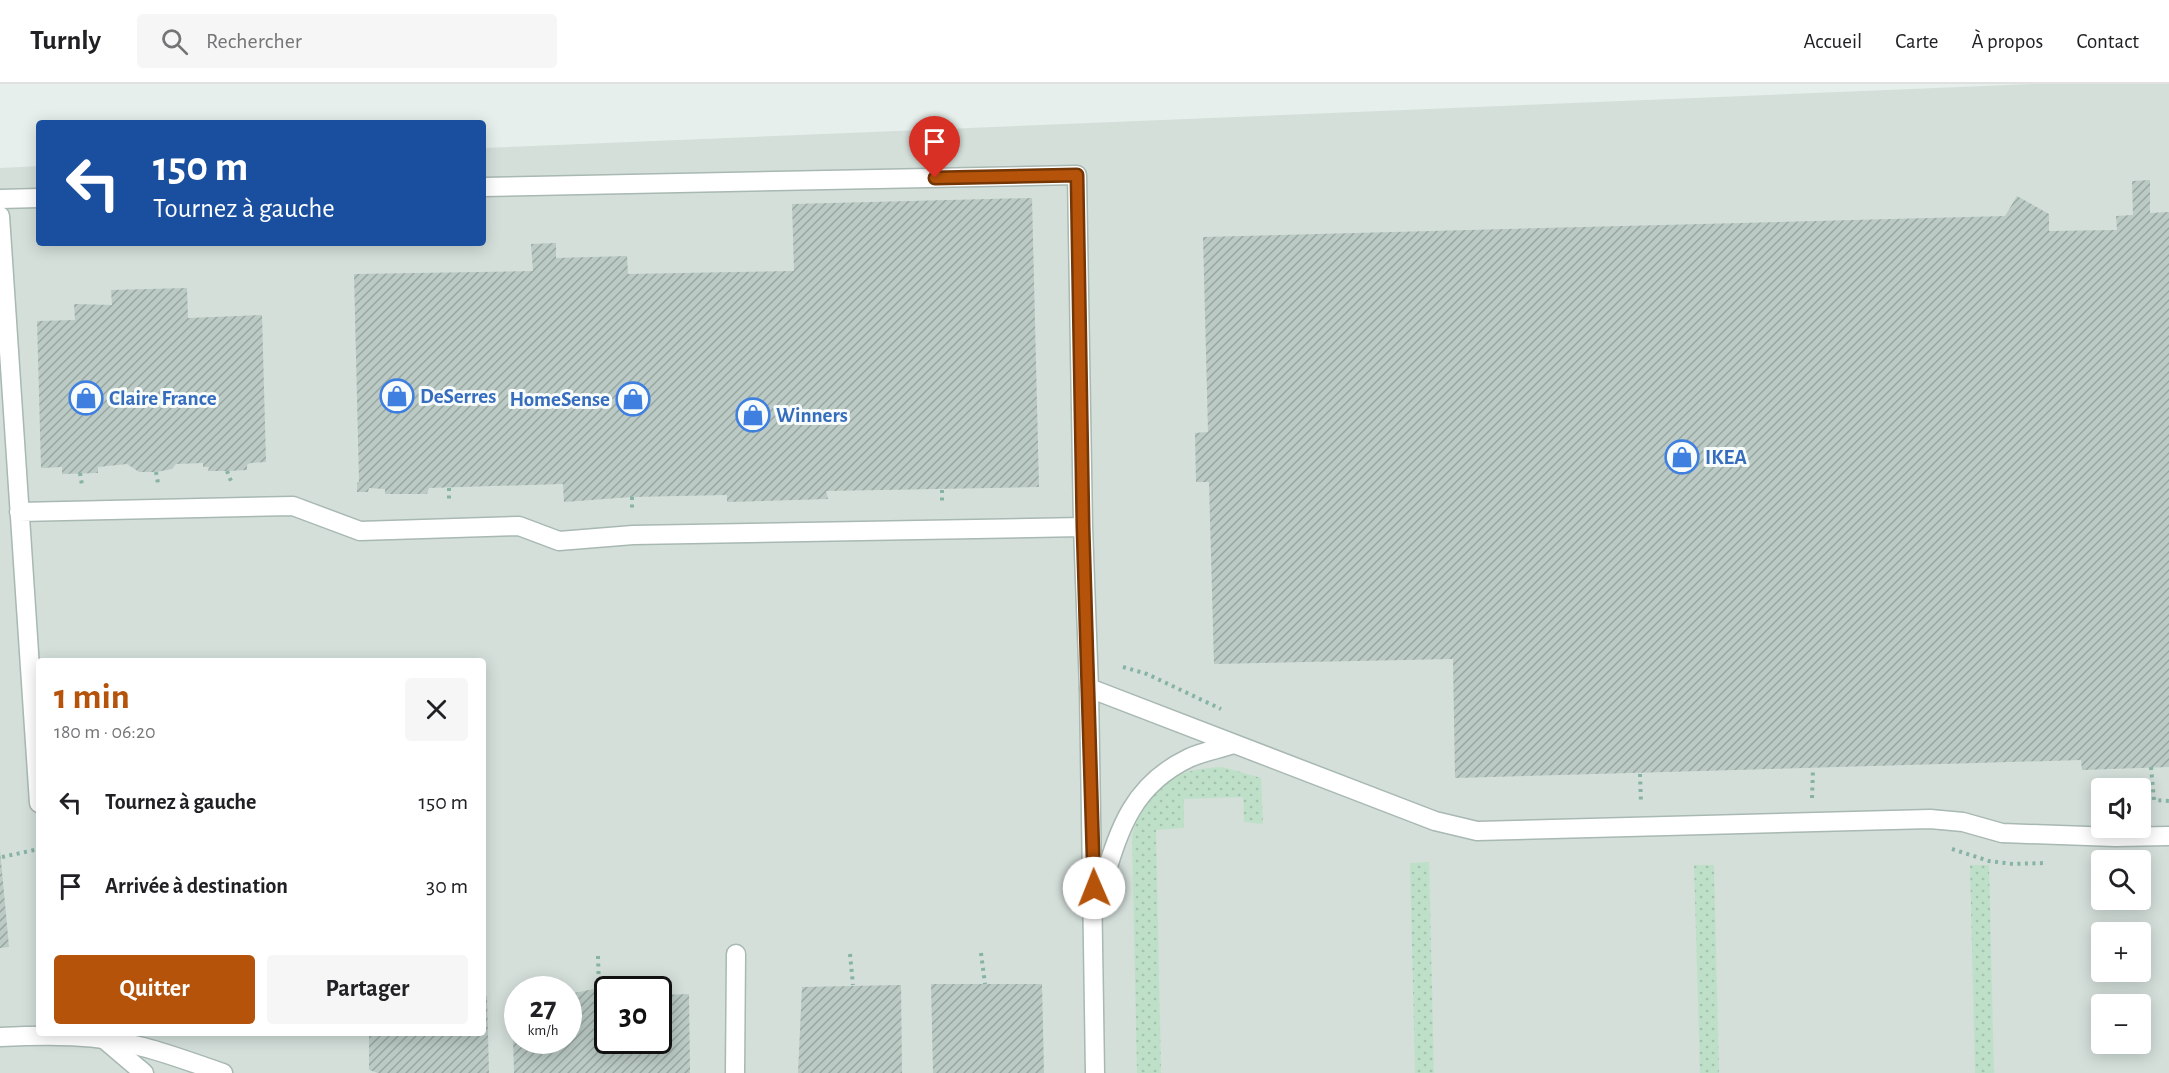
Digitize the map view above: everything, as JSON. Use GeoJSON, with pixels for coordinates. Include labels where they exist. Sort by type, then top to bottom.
{"type":"FeatureCollection","features":[{"type":"Feature","properties":{"kind":"street"},"geometry":{"type":"LineString","coordinates":[[486,187],[1077,175],[1083,527],[1094,911],[1095,1073]]}},
{"type":"Feature","properties":{"kind":"street"},"geometry":{"type":"LineString","coordinates":[[0,200],[36,198]]}},
{"type":"Feature","properties":{"kind":"street"},"geometry":{"type":"LineString","coordinates":[[0,216],[36,759]]}},
{"type":"Feature","properties":{"kind":"street"},"geometry":{"type":"LineString","coordinates":[[19,512],[294,506],[360,531],[519,526],[559,540],[645,535],[1083,527]]}},
{"type":"Feature","properties":{"kind":"street"},"geometry":{"type":"LineString","coordinates":[[1089,688],[1435,821],[1477,831],[1930,819],[1963,822],[2002,833],[2115,837],[2169,836]]}},
{"type":"Feature","properties":{"kind":"street"},"geometry":{"type":"LineString","coordinates":[[1094,911],[1131,807],[1147,784],[1191,757],[1233,744]]}},
{"type":"Feature","properties":{"kind":"street"},"geometry":{"type":"LineString","coordinates":[[735,1073],[736,954]]}},
{"type":"Feature","properties":{"kind":"street"},"geometry":{"type":"LineString","coordinates":[[0,1037],[36,1036]]}},
{"type":"Feature","properties":{"kind":"street"},"geometry":{"type":"LineString","coordinates":[[63,1036],[142,1046],[223,1073]]}},
{"type":"Feature","properties":{"kind":"street"},"geometry":{"type":"LineString","coordinates":[[105,1040],[144,1073]]}},
{"type":"Feature","properties":{"kind":"path"},"geometry":{"type":"LineString","coordinates":[[227,471],[231,483]]}},
{"type":"Feature","properties":{"kind":"path"},"geometry":{"type":"LineString","coordinates":[[156,472],[158,485]]}},
{"type":"Feature","properties":{"kind":"path"},"geometry":{"type":"LineString","coordinates":[[80,473],[83,487]]}},
{"type":"Feature","properties":{"kind":"path"},"geometry":{"type":"LineString","coordinates":[[2151,767],[2154,800],[2169,801]]}},
{"type":"Feature","properties":{"kind":"path"},"geometry":{"type":"LineString","coordinates":[[2,857],[36,850]]}},
{"type":"Feature","properties":{"kind":"path"},"geometry":{"type":"LineString","coordinates":[[981,953],[986,984]]}},
{"type":"Feature","properties":{"kind":"path"},"geometry":{"type":"LineString","coordinates":[[850,954],[853,985]]}},
{"type":"Feature","properties":{"kind":"path"},"geometry":{"type":"LineString","coordinates":[[598,956],[599,976]]}},
{"type":"Feature","properties":{"kind":"shaded area"},"geometry":{"type":"Polygon","coordinates":[[[2032,84],[2169,84],[2169,1073],[0,1073],[0,168],[36,166],[36,246],[486,246],[486,148],[2032,84]]]}},
{"type":"Feature","properties":{"kind":"green space"},"geometry":{"type":"Polygon","coordinates":[[[1223,767],[1261,778],[1263,824],[1244,822],[1243,797],[1184,799],[1184,828],[1156,830],[1161,1073],[1137,1073],[1132,836],[1145,804],[1163,784],[1189,772],[1223,767]]]}},
{"type":"Feature","properties":{"kind":"green space"},"geometry":{"type":"Polygon","coordinates":[[[1429,862],[1434,1073],[1415,1073],[1410,863],[1429,862]]]}},
{"type":"Feature","properties":{"kind":"green space"},"geometry":{"type":"Polygon","coordinates":[[[1694,865],[1714,865],[1719,1073],[1700,1073],[1694,865]]]}},
{"type":"Feature","properties":{"kind":"green space"},"geometry":{"type":"Polygon","coordinates":[[[1970,865],[1989,865],[1994,1073],[1975,1073],[1970,865]]]}},
{"type":"Feature","properties":{"kind":"building","name":"IKEA"},"geometry":{"type":"Polygon","coordinates":[[[2150,180],[2150,213],[2169,212],[2169,767],[2082,770],[2081,760],[1455,778],[1453,659],[1214,664],[1209,482],[1196,482],[1195,433],[1208,432],[1203,237],[2005,216],[2017,196],[2049,214],[2049,231],[2117,230],[2116,216],[2133,215],[2132,181],[2150,180]]]}},
{"type":"Feature","properties":{"kind":"building"},"geometry":{"type":"Polygon","coordinates":[[[1032,198],[1039,487],[826,491],[828,499],[727,502],[727,495],[632,497],[564,502],[563,484],[429,488],[427,494],[385,494],[385,489],[369,488],[368,492],[357,492],[359,482],[354,274],[533,271],[531,244],[556,243],[556,258],[627,256],[628,274],[794,271],[792,204],[1032,198]]]}},
{"type":"Feature","properties":{"kind":"building"},"geometry":{"type":"Polygon","coordinates":[[[187,288],[188,318],[262,315],[266,462],[250,463],[247,465],[247,470],[227,471],[208,471],[209,467],[203,467],[203,463],[176,464],[172,469],[156,472],[139,472],[127,464],[98,467],[98,473],[62,474],[62,467],[41,468],[37,321],[75,320],[74,304],[112,305],[111,290],[187,288]]]}},
{"type":"Feature","properties":{"kind":"building"},"geometry":{"type":"Polygon","coordinates":[[[0,850],[9,947],[0,948],[0,850]]]}},
{"type":"Feature","properties":{"kind":"building"},"geometry":{"type":"Polygon","coordinates":[[[931,984],[1042,984],[1044,1073],[933,1073],[931,984]]]}},
{"type":"Feature","properties":{"kind":"building"},"geometry":{"type":"Polygon","coordinates":[[[901,985],[902,1073],[798,1073],[802,987],[901,985]]]}},
{"type":"Feature","properties":{"kind":"building"},"geometry":{"type":"Polygon","coordinates":[[[594,989],[594,1054],[672,1054],[672,995],[689,994],[690,1073],[514,1073],[513,1054],[582,1054],[582,991],[594,989]]]}},
{"type":"Feature","properties":{"kind":"building"},"geometry":{"type":"Polygon","coordinates":[[[487,996],[489,1073],[378,1073],[369,1070],[369,1036],[486,1036],[487,996]]]}},
{"type":"Feature","properties":{"kind":"place","name":"DeSerres"},"geometry":{"type":"Point","coordinates":[397,396]}},
{"type":"Feature","properties":{"kind":"place","name":"Claire France"},"geometry":{"type":"Point","coordinates":[86,398]}},
{"type":"Feature","properties":{"kind":"place","name":"HomeSense"},"geometry":{"type":"Point","coordinates":[633,399]}},
{"type":"Feature","properties":{"kind":"place","name":"Winners"},"geometry":{"type":"Point","coordinates":[753,415]}},
{"type":"Feature","properties":{"kind":"place","name":"IKEA"},"geometry":{"type":"Point","coordinates":[1682,457]}},
{"type":"Feature","properties":{"kind":"route"},"geometry":{"type":"LineString","coordinates":[[935,178],[1077,175],[1083,527],[1094,888]]}}]}
